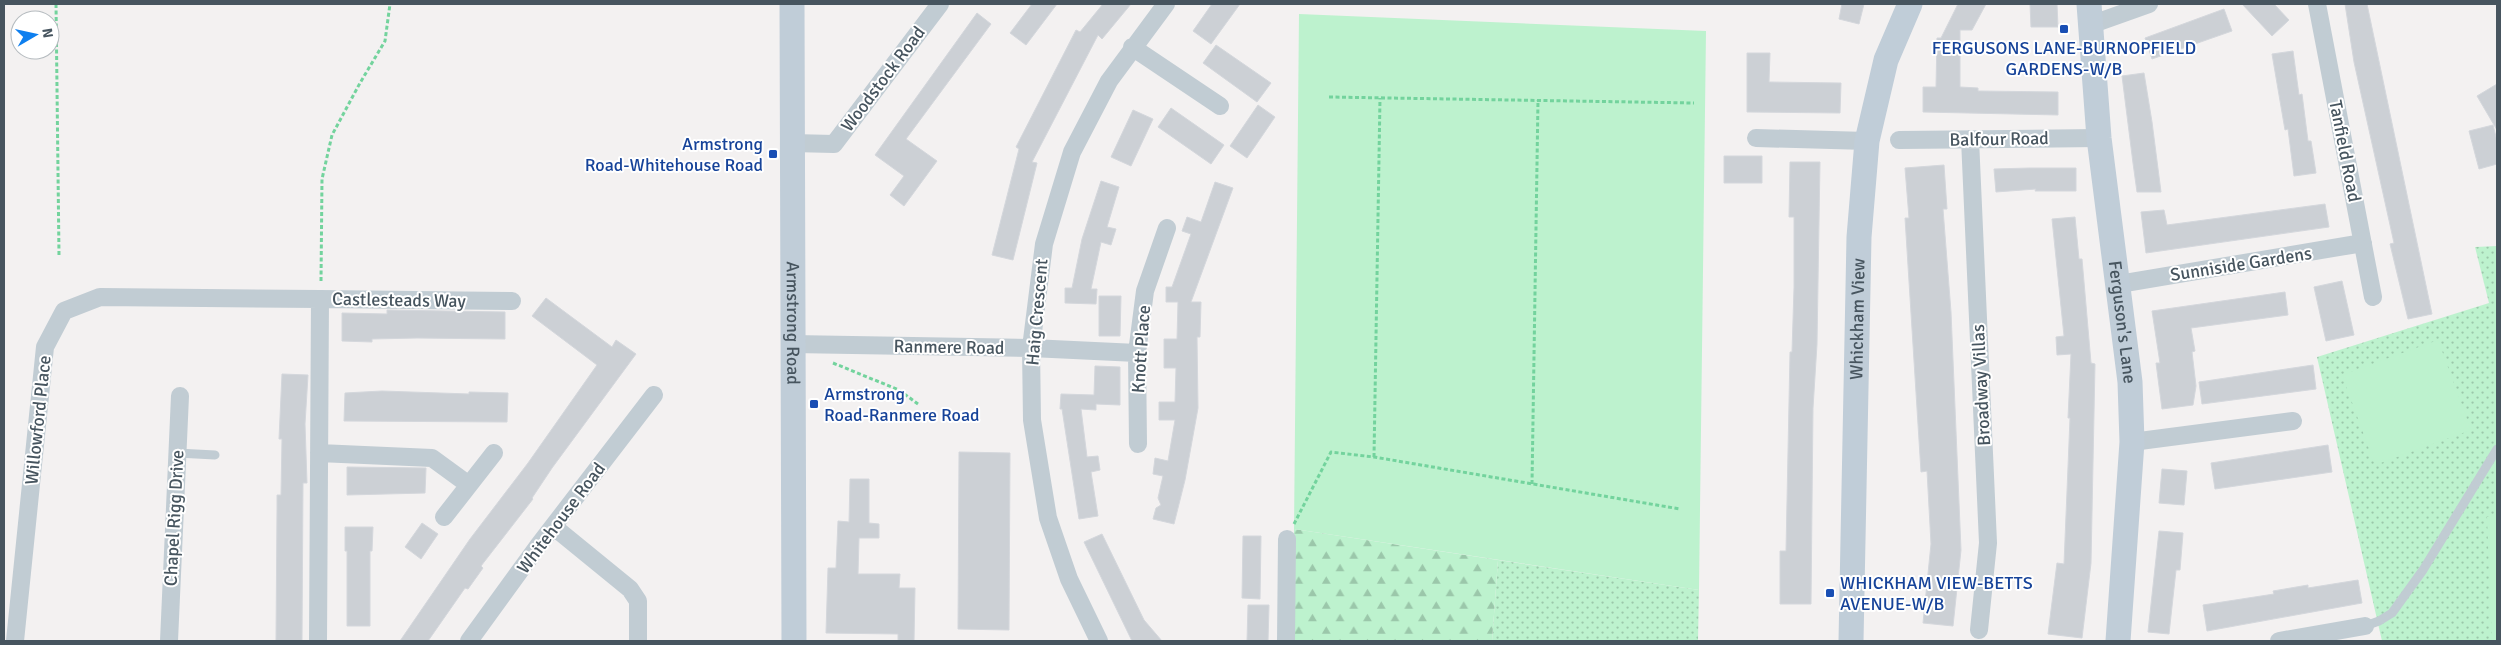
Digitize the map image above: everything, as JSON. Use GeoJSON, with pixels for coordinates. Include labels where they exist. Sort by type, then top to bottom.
{"type":"FeatureCollection","features":[{"type":"Feature","properties":{"kind":"street","name":"Armstrong Road"},"geometry":{"type":"LineString","coordinates":[[792,4],[794,641]]}},
{"type":"Feature","properties":{"kind":"street","name":"Woodstock Road"},"geometry":{"type":"LineString","coordinates":[[792,143],[834,144],[940,4]]}},
{"type":"Feature","properties":{"kind":"street","name":"Haig Crescent"},"geometry":{"type":"LineString","coordinates":[[1099,641],[1069,579],[1048,518],[1032,420],[1031,348],[1044,244],[1072,152],[1109,81],[1132,47],[1166,4]]}},
{"type":"Feature","properties":{"kind":"street","name":"Whickham View"},"geometry":{"type":"LineString","coordinates":[[1851,641],[1859,237],[1867,141],[1886,60],[1910,4]]}},
{"type":"Feature","properties":{"kind":"street"},"geometry":{"type":"LineString","coordinates":[[2089,14],[2149,4]]}},
{"type":"Feature","properties":{"kind":"street","name":"Tanfield Road"},"geometry":{"type":"LineString","coordinates":[[2317,4],[2373,297]]}},
{"type":"Feature","properties":{"kind":"street","name":"Ferguson's Lane"},"geometry":{"type":"LineString","coordinates":[[2089,14],[2099,138],[2130,382],[2132,442],[2118,641]]}},
{"type":"Feature","properties":{"kind":"street"},"geometry":{"type":"LineString","coordinates":[[1132,47],[1220,106]]}},
{"type":"Feature","properties":{"kind":"street"},"geometry":{"type":"LineString","coordinates":[[1756,138],[1867,141]]}},
{"type":"Feature","properties":{"kind":"street","name":"Balfour Road"},"geometry":{"type":"LineString","coordinates":[[1899,140],[2099,138]]}},
{"type":"Feature","properties":{"kind":"street","name":"Broadway Villas"},"geometry":{"type":"LineString","coordinates":[[1970,139],[1988,543],[1979,630]]}},
{"type":"Feature","properties":{"kind":"street","name":"Knott Place"},"geometry":{"type":"LineString","coordinates":[[1138,444],[1137,353],[1145,291],[1167,228]]}},
{"type":"Feature","properties":{"kind":"street","name":"Sunniside Gardens"},"geometry":{"type":"LineString","coordinates":[[2119,284],[2363,243]]}},
{"type":"Feature","properties":{"kind":"street","name":"Willowford Place"},"geometry":{"type":"LineString","coordinates":[[15,641],[46,347],[64,311],[100,297],[320,299]]}},
{"type":"Feature","properties":{"kind":"street","name":"Castlesteads Way"},"geometry":{"type":"LineString","coordinates":[[318,641],[320,299],[512,301]]}},
{"type":"Feature","properties":{"kind":"street","name":"Ranmere Road"},"geometry":{"type":"LineString","coordinates":[[792,344],[1031,348],[1137,353]]}},
{"type":"Feature","properties":{"kind":"street","name":"Whitehouse Road"},"geometry":{"type":"LineString","coordinates":[[469,641],[654,395]]}},
{"type":"Feature","properties":{"kind":"street","name":"Chapel Rigg Drive"},"geometry":{"type":"LineString","coordinates":[[169,641],[180,396]]}},
{"type":"Feature","properties":{"kind":"street"},"geometry":{"type":"LineString","coordinates":[[2132,442],[2293,421]]}},
{"type":"Feature","properties":{"kind":"street"},"geometry":{"type":"LineString","coordinates":[[319,453],[432,458],[469,485]]}},
{"type":"Feature","properties":{"kind":"street"},"geometry":{"type":"LineString","coordinates":[[444,517],[494,453]]}},
{"type":"Feature","properties":{"kind":"street"},"geometry":{"type":"LineString","coordinates":[[554,527],[630,588],[638,601],[638,641]]}},
{"type":"Feature","properties":{"kind":"street"},"geometry":{"type":"LineString","coordinates":[[1286,539],[1286,641]]}},
{"type":"Feature","properties":{"kind":"street"},"geometry":{"type":"LineString","coordinates":[[2279,641],[2365,626]]}},
{"type":"Feature","properties":{"kind":"lane"},"geometry":{"type":"LineString","coordinates":[[2365,626],[2379,621],[2392,613],[2424,570],[2497,449]]}},
{"type":"Feature","properties":{"kind":"lane"},"geometry":{"type":"LineString","coordinates":[[177,453],[215,455]]}},
{"type":"Feature","properties":{"kind":"path"},"geometry":{"type":"LineString","coordinates":[[56,4],[59,256]]}},
{"type":"Feature","properties":{"kind":"path"},"geometry":{"type":"LineString","coordinates":[[321,281],[322,179],[330,144],[355,92],[386,41],[390,4]]}},
{"type":"Feature","properties":{"kind":"path"},"geometry":{"type":"LineString","coordinates":[[1329,97],[1694,103]]}},
{"type":"Feature","properties":{"kind":"path"},"geometry":{"type":"LineString","coordinates":[[1374,457],[1380,98]]}},
{"type":"Feature","properties":{"kind":"path"},"geometry":{"type":"LineString","coordinates":[[1532,484],[1538,100]]}},
{"type":"Feature","properties":{"kind":"path"},"geometry":{"type":"LineString","coordinates":[[828,360],[864,378],[899,390],[918,404]]}},
{"type":"Feature","properties":{"kind":"path"},"geometry":{"type":"LineString","coordinates":[[1286,539],[1331,452],[1374,457],[1680,510]]}},
{"type":"Feature","properties":{"kind":"green space"},"geometry":{"type":"Polygon","coordinates":[[[1299,14],[1706,31],[1699,590],[1294,529],[1299,14]]]}},
{"type":"Feature","properties":{"kind":"green space"},"geometry":{"type":"Polygon","coordinates":[[[2497,246],[2497,641],[2382,641],[2317,357],[2489,303],[2475,247],[2497,246]]]}},
{"type":"Feature","properties":{"kind":"green space"},"geometry":{"type":"Polygon","coordinates":[[[2438,340],[2471,430],[2375,465],[2342,375],[2438,340]]]}},
{"type":"Feature","properties":{"kind":"green space"},"geometry":{"type":"Polygon","coordinates":[[[2487,517],[2497,517],[2497,641],[2492,641],[2487,517]]]}},
{"type":"Feature","properties":{"kind":"green space"},"geometry":{"type":"Polygon","coordinates":[[[1294,529],[1498,560],[1492,641],[1295,641],[1294,529]]]}},
{"type":"Feature","properties":{"kind":"green space"},"geometry":{"type":"Polygon","coordinates":[[[1498,560],[1699,590],[1698,641],[1492,641],[1498,560]]]}},
{"type":"Feature","properties":{"kind":"building"},"geometry":{"type":"Polygon","coordinates":[[[1032,4],[1057,4],[1026,45],[1010,33],[1032,4]]]}},
{"type":"Feature","properties":{"kind":"building"},"geometry":{"type":"Polygon","coordinates":[[[1103,4],[1131,4],[1102,39],[1098,35],[1032,162],[1037,163],[1013,260],[992,255],[1019,149],[1016,147],[1076,30],[1080,32],[1103,4]]]}},
{"type":"Feature","properties":{"kind":"building"},"geometry":{"type":"Polygon","coordinates":[[[1212,4],[1240,4],[1211,44],[1193,31],[1212,4]]]}},
{"type":"Feature","properties":{"kind":"building"},"geometry":{"type":"Polygon","coordinates":[[[1842,4],[1864,4],[1859,24],[1839,19],[1842,4]]]}},
{"type":"Feature","properties":{"kind":"building"},"geometry":{"type":"Polygon","coordinates":[[[1958,4],[1986,4],[1972,30],[1960,30],[1960,87],[1978,88],[1978,91],[2058,92],[2058,115],[1923,112],[1923,87],[1936,87],[1937,38],[1941,38],[1958,4]]]}},
{"type":"Feature","properties":{"kind":"building"},"geometry":{"type":"Polygon","coordinates":[[[2030,4],[2057,4],[2058,27],[2031,27],[2030,4]]]}},
{"type":"Feature","properties":{"kind":"building"},"geometry":{"type":"Polygon","coordinates":[[[2242,4],[2274,4],[2289,20],[2272,36],[2242,4]]]}},
{"type":"Feature","properties":{"kind":"building"},"geometry":{"type":"Polygon","coordinates":[[[2345,4],[2367,4],[2432,314],[2408,319],[2390,244],[2394,243],[2354,62],[2345,4]]]}},
{"type":"Feature","properties":{"kind":"building"},"geometry":{"type":"Polygon","coordinates":[[[2224,9],[2232,31],[2152,59],[2145,38],[2224,9]]]}},
{"type":"Feature","properties":{"kind":"building"},"geometry":{"type":"Polygon","coordinates":[[[977,13],[991,24],[906,139],[937,161],[904,206],[890,195],[904,176],[875,155],[977,13]]]}},
{"type":"Feature","properties":{"kind":"building"},"geometry":{"type":"Polygon","coordinates":[[[1216,45],[1271,83],[1257,102],[1203,63],[1216,45]]]}},
{"type":"Feature","properties":{"kind":"building"},"geometry":{"type":"Polygon","coordinates":[[[2293,51],[2299,95],[2302,94],[2308,141],[2311,141],[2316,173],[2294,176],[2288,129],[2285,130],[2272,54],[2293,51]]]}},
{"type":"Feature","properties":{"kind":"building"},"geometry":{"type":"Polygon","coordinates":[[[1747,53],[1770,53],[1769,82],[1841,83],[1840,113],[1747,112],[1747,53]]]}},
{"type":"Feature","properties":{"kind":"building"},"geometry":{"type":"Polygon","coordinates":[[[2144,73],[2161,192],[2137,192],[2122,76],[2144,73]]]}},
{"type":"Feature","properties":{"kind":"building"},"geometry":{"type":"Polygon","coordinates":[[[2497,84],[2497,130],[2477,96],[2497,84]]]}},
{"type":"Feature","properties":{"kind":"building"},"geometry":{"type":"Polygon","coordinates":[[[1258,105],[1275,117],[1247,158],[1230,146],[1258,105]]]}},
{"type":"Feature","properties":{"kind":"building"},"geometry":{"type":"Polygon","coordinates":[[[1171,108],[1224,145],[1211,164],[1158,127],[1171,108]]]}},
{"type":"Feature","properties":{"kind":"building"},"geometry":{"type":"Polygon","coordinates":[[[1133,110],[1153,119],[1131,166],[1111,157],[1133,110]]]}},
{"type":"Feature","properties":{"kind":"building"},"geometry":{"type":"Polygon","coordinates":[[[2493,125],[2497,141],[2497,164],[2479,169],[2469,131],[2493,125]]]}},
{"type":"Feature","properties":{"kind":"building"},"geometry":{"type":"Polygon","coordinates":[[[1724,156],[1762,156],[1762,183],[1724,183],[1724,156]]]}},
{"type":"Feature","properties":{"kind":"building"},"geometry":{"type":"Polygon","coordinates":[[[1790,162],[1820,162],[1817,344],[1813,408],[1811,604],[1780,604],[1780,551],[1786,551],[1790,352],[1792,352],[1794,288],[1794,217],[1789,217],[1790,162]]]}},
{"type":"Feature","properties":{"kind":"building"},"geometry":{"type":"Polygon","coordinates":[[[1944,165],[1947,209],[1943,209],[1951,312],[1961,550],[1953,626],[1923,623],[1931,544],[1927,471],[1921,472],[1905,218],[1909,218],[1905,168],[1944,165]]]}},
{"type":"Feature","properties":{"kind":"building"},"geometry":{"type":"Polygon","coordinates":[[[2076,168],[2076,191],[2035,191],[2036,189],[1996,192],[1994,169],[2076,168]]]}},
{"type":"Feature","properties":{"kind":"building"},"geometry":{"type":"Polygon","coordinates":[[[1101,181],[1119,187],[1107,227],[1116,229],[1111,245],[1101,242],[1091,289],[1097,289],[1096,304],[1065,303],[1065,288],[1072,288],[1082,239],[1101,181]]]}},
{"type":"Feature","properties":{"kind":"building"},"geometry":{"type":"Polygon","coordinates":[[[1215,182],[1233,188],[1191,302],[1201,302],[1200,337],[1197,337],[1198,408],[1185,480],[1174,524],[1153,519],[1156,508],[1161,505],[1158,498],[1163,476],[1153,474],[1155,458],[1168,461],[1175,420],[1159,420],[1159,402],[1175,402],[1176,368],[1164,368],[1164,339],[1177,339],[1178,302],[1166,302],[1166,287],[1172,287],[1191,234],[1182,231],[1187,217],[1201,222],[1215,182]]]}},
{"type":"Feature","properties":{"kind":"building"},"geometry":{"type":"Polygon","coordinates":[[[2325,204],[2329,227],[2146,253],[2141,212],[2164,210],[2167,225],[2325,204]]]}},
{"type":"Feature","properties":{"kind":"building"},"geometry":{"type":"Polygon","coordinates":[[[2075,217],[2079,259],[2082,259],[2091,363],[2095,364],[2091,563],[2082,638],[2048,634],[2057,563],[2064,564],[2071,354],[2057,355],[2056,337],[2064,336],[2052,219],[2075,217]]]}},
{"type":"Feature","properties":{"kind":"building"},"geometry":{"type":"Polygon","coordinates":[[[2342,281],[2354,335],[2326,341],[2314,287],[2342,281]]]}},
{"type":"Feature","properties":{"kind":"building"},"geometry":{"type":"Polygon","coordinates":[[[2285,292],[2288,315],[2191,328],[2195,351],[2192,352],[2196,386],[2193,405],[2162,409],[2156,363],[2160,363],[2152,311],[2285,292]]]}},
{"type":"Feature","properties":{"kind":"building"},"geometry":{"type":"Polygon","coordinates":[[[1099,296],[1121,296],[1120,336],[1099,336],[1099,296]]]}},
{"type":"Feature","properties":{"kind":"building"},"geometry":{"type":"Polygon","coordinates":[[[546,298],[612,347],[616,340],[636,354],[552,468],[533,499],[481,566],[483,568],[468,589],[465,588],[428,641],[400,641],[470,539],[528,463],[597,365],[532,316],[546,298]]]}},
{"type":"Feature","properties":{"kind":"building"},"geometry":{"type":"Polygon","coordinates":[[[387,310],[505,312],[505,339],[417,338],[372,339],[372,342],[342,341],[342,313],[387,314],[387,310]]]}},
{"type":"Feature","properties":{"kind":"building"},"geometry":{"type":"Polygon","coordinates":[[[2313,365],[2316,389],[2202,404],[2199,382],[2313,365]]]}},
{"type":"Feature","properties":{"kind":"building"},"geometry":{"type":"Polygon","coordinates":[[[1095,366],[1120,367],[1120,405],[1096,404],[1096,410],[1081,409],[1087,457],[1098,456],[1100,470],[1091,472],[1098,516],[1079,519],[1062,409],[1060,409],[1061,394],[1094,395],[1095,366]]]}},
{"type":"Feature","properties":{"kind":"building"},"geometry":{"type":"Polygon","coordinates":[[[282,374],[308,375],[305,424],[307,483],[303,483],[302,641],[276,641],[277,495],[281,495],[282,439],[279,439],[282,374]]]}},
{"type":"Feature","properties":{"kind":"building"},"geometry":{"type":"Polygon","coordinates":[[[382,391],[469,394],[469,392],[508,393],[507,422],[344,421],[345,393],[382,391]]]}},
{"type":"Feature","properties":{"kind":"building"},"geometry":{"type":"Polygon","coordinates":[[[2328,445],[2332,472],[2215,489],[2211,463],[2328,445]]]}},
{"type":"Feature","properties":{"kind":"building"},"geometry":{"type":"Polygon","coordinates":[[[959,452],[1010,453],[1009,630],[958,629],[959,452]]]}},
{"type":"Feature","properties":{"kind":"building"},"geometry":{"type":"Polygon","coordinates":[[[347,467],[426,468],[425,493],[347,495],[347,467]]]}},
{"type":"Feature","properties":{"kind":"building"},"geometry":{"type":"Polygon","coordinates":[[[2162,469],[2187,471],[2184,505],[2159,503],[2162,469]]]}},
{"type":"Feature","properties":{"kind":"building"},"geometry":{"type":"Polygon","coordinates":[[[850,479],[869,479],[869,523],[879,524],[879,538],[859,538],[858,574],[900,574],[899,588],[915,588],[914,641],[898,641],[898,634],[826,633],[828,568],[836,568],[838,521],[849,522],[850,479]]]}},
{"type":"Feature","properties":{"kind":"building"},"geometry":{"type":"Polygon","coordinates":[[[422,523],[438,534],[421,559],[405,547],[422,523]]]}},
{"type":"Feature","properties":{"kind":"building"},"geometry":{"type":"Polygon","coordinates":[[[345,527],[373,527],[372,551],[370,551],[370,626],[347,626],[347,551],[345,551],[345,527]]]}},
{"type":"Feature","properties":{"kind":"building"},"geometry":{"type":"Polygon","coordinates":[[[2159,531],[2183,533],[2180,570],[2176,570],[2169,634],[2148,632],[2159,531]]]}},
{"type":"Feature","properties":{"kind":"building"},"geometry":{"type":"Polygon","coordinates":[[[1102,534],[1144,620],[1162,641],[1132,641],[1084,542],[1102,534]]]}},
{"type":"Feature","properties":{"kind":"building"},"geometry":{"type":"Polygon","coordinates":[[[1243,536],[1261,536],[1260,599],[1242,598],[1243,536]]]}},
{"type":"Feature","properties":{"kind":"building"},"geometry":{"type":"Polygon","coordinates":[[[2358,580],[2362,603],[2207,631],[2203,605],[2274,594],[2273,591],[2308,585],[2308,588],[2358,580]]]}},
{"type":"Feature","properties":{"kind":"building"},"geometry":{"type":"Polygon","coordinates":[[[1248,605],[1269,605],[1268,641],[1247,641],[1248,605]]]}},
{"type":"Feature","properties":{"kind":"place","name":"FERGUSONS LANE-BURNOPFIELD GARDENS-W/B"},"geometry":{"type":"Point","coordinates":[2064,29]}},
{"type":"Feature","properties":{"kind":"place","name":"Armstrong Road-Whitehouse Road"},"geometry":{"type":"Point","coordinates":[773,154]}},
{"type":"Feature","properties":{"kind":"place","name":"Armstrong Road-Ranmere Road"},"geometry":{"type":"Point","coordinates":[814,404]}},
{"type":"Feature","properties":{"kind":"place","name":"WHICKHAM VIEW-BETTS AVENUE-W/B"},"geometry":{"type":"Point","coordinates":[1830,593]}}]}
